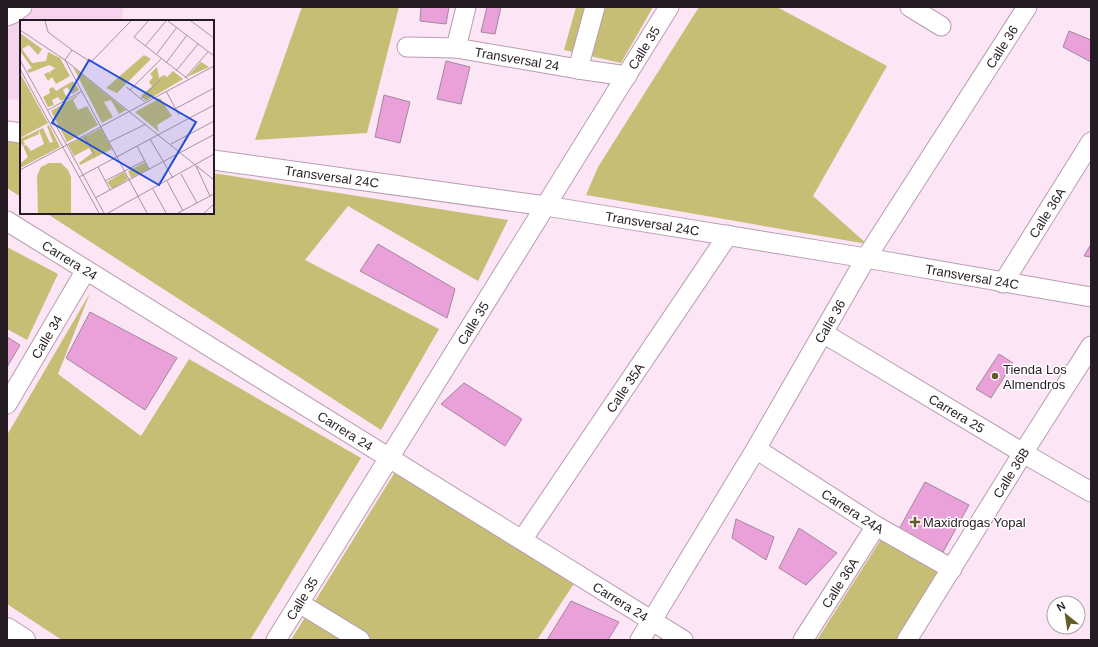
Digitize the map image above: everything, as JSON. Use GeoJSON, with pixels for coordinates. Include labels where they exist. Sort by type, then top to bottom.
{"type":"FeatureCollection","features":[{"type":"Feature","properties":{"kind":"street"},"geometry":{"type":"LineString","coordinates":[[7,16],[22,7]]}},
{"type":"Feature","properties":{"kind":"street"},"geometry":{"type":"LineString","coordinates":[[456,48],[466,7]]}},
{"type":"Feature","properties":{"kind":"street"},"geometry":{"type":"LineString","coordinates":[[578,69],[595,7]]}},
{"type":"Feature","properties":{"kind":"street","name":"Calle 35"},"geometry":{"type":"LineString","coordinates":[[276,640],[669,7]]}},
{"type":"Feature","properties":{"kind":"street"},"geometry":{"type":"LineString","coordinates":[[910,7],[941,26]]}},
{"type":"Feature","properties":{"kind":"street","name":"Calle 36"},"geometry":{"type":"LineString","coordinates":[[640,640],[756,449],[866,258],[1027,7]]}},
{"type":"Feature","properties":{"kind":"street","name":"Transversal 24"},"geometry":{"type":"LineString","coordinates":[[407,47],[456,48],[627,76]]}},
{"type":"Feature","properties":{"kind":"street"},"geometry":{"type":"LineString","coordinates":[[7,131],[20,133]]}},
{"type":"Feature","properties":{"kind":"street","name":"Calle 36A"},"geometry":{"type":"LineString","coordinates":[[1003,283],[1091,142]]}},
{"type":"Feature","properties":{"kind":"street","name":"Transversal 24C"},"geometry":{"type":"LineString","coordinates":[[214,160],[546,206],[866,258],[1003,283],[1091,297]]}},
{"type":"Feature","properties":{"kind":"street","name":"Carrera 24"},"geometry":{"type":"LineString","coordinates":[[7,221],[683,640]]}},
{"type":"Feature","properties":{"kind":"street","name":"Calle 35A"},"geometry":{"type":"LineString","coordinates":[[522,540],[728,235]]}},
{"type":"Feature","properties":{"kind":"street","name":"Calle 34"},"geometry":{"type":"LineString","coordinates":[[7,404],[86,270]]}},
{"type":"Feature","properties":{"kind":"street","name":"Carrera 25"},"geometry":{"type":"LineString","coordinates":[[823,333],[1091,492]]}},
{"type":"Feature","properties":{"kind":"street","name":"Calle 36B"},"geometry":{"type":"LineString","coordinates":[[907,640],[1091,346]]}},
{"type":"Feature","properties":{"kind":"street","name":"Carrera 24A"},"geometry":{"type":"LineString","coordinates":[[756,449],[876,526],[952,569]]}},
{"type":"Feature","properties":{"kind":"street","name":"Calle 36A"},"geometry":{"type":"LineString","coordinates":[[804,640],[876,526]]}},
{"type":"Feature","properties":{"kind":"street"},"geometry":{"type":"LineString","coordinates":[[299,603],[360,640]]}},
{"type":"Feature","properties":{"kind":"street"},"geometry":{"type":"LineString","coordinates":[[7,630],[24,640]]}},
{"type":"Feature","properties":{"kind":"shaded area"},"geometry":{"type":"Polygon","coordinates":[[[7,7],[124,7],[121,20],[20,20],[20,100],[7,99],[7,7]]]}},
{"type":"Feature","properties":{"kind":"shaded area"},"geometry":{"type":"Polygon","coordinates":[[[302,7],[399,7],[367,133],[255,140],[302,7]]]}},
{"type":"Feature","properties":{"kind":"shaded area"},"geometry":{"type":"Polygon","coordinates":[[[576,7],[653,7],[621,63],[564,50],[576,7]]]}},
{"type":"Feature","properties":{"kind":"shaded area"},"geometry":{"type":"Polygon","coordinates":[[[699,7],[777,7],[887,66],[813,196],[867,244],[586,195],[598,167],[699,7]]]}},
{"type":"Feature","properties":{"kind":"shaded area"},"geometry":{"type":"Polygon","coordinates":[[[7,140],[20,142],[20,196],[7,188],[7,140]]]}},
{"type":"Feature","properties":{"kind":"shaded area"},"geometry":{"type":"Polygon","coordinates":[[[214,173],[508,220],[478,281],[348,206],[305,260],[439,329],[381,430],[48,214],[214,214],[214,173]]]}},
{"type":"Feature","properties":{"kind":"shaded area"},"geometry":{"type":"Polygon","coordinates":[[[7,247],[58,274],[27,340],[7,329],[7,247]]]}},
{"type":"Feature","properties":{"kind":"shaded area"},"geometry":{"type":"Polygon","coordinates":[[[90,293],[58,374],[141,436],[189,359],[361,458],[250,640],[62,640],[7,604],[7,435],[90,293]]]}},
{"type":"Feature","properties":{"kind":"shaded area"},"geometry":{"type":"Polygon","coordinates":[[[395,472],[575,582],[537,640],[291,640],[395,472]]]}},
{"type":"Feature","properties":{"kind":"shaded area"},"geometry":{"type":"Polygon","coordinates":[[[885,533],[944,570],[900,640],[817,640],[885,533]]]}},
{"type":"Feature","properties":{"kind":"building"},"geometry":{"type":"Polygon","coordinates":[[[421,7],[449,7],[446,24],[420,21],[421,7]]]}},
{"type":"Feature","properties":{"kind":"building"},"geometry":{"type":"Polygon","coordinates":[[[487,7],[501,7],[495,34],[481,32],[487,7]]]}},
{"type":"Feature","properties":{"kind":"building"},"geometry":{"type":"Polygon","coordinates":[[[1069,31],[1091,40],[1091,62],[1063,47],[1069,31]]]}},
{"type":"Feature","properties":{"kind":"building"},"geometry":{"type":"Polygon","coordinates":[[[446,61],[470,67],[461,104],[437,99],[446,61]]]}},
{"type":"Feature","properties":{"kind":"building"},"geometry":{"type":"Polygon","coordinates":[[[384,95],[410,102],[400,143],[375,137],[384,95]]]}},
{"type":"Feature","properties":{"kind":"building"},"geometry":{"type":"Polygon","coordinates":[[[378,244],[455,289],[447,318],[360,271],[378,244]]]}},
{"type":"Feature","properties":{"kind":"building"},"geometry":{"type":"Polygon","coordinates":[[[1091,244],[1091,257],[1084,256],[1091,244]]]}},
{"type":"Feature","properties":{"kind":"building"},"geometry":{"type":"Polygon","coordinates":[[[90,312],[177,358],[145,410],[66,358],[90,312]]]}},
{"type":"Feature","properties":{"kind":"building"},"geometry":{"type":"Polygon","coordinates":[[[7,337],[20,345],[7,367],[7,337]]]}},
{"type":"Feature","properties":{"kind":"building","name":"Tienda Los Almendros"},"geometry":{"type":"Polygon","coordinates":[[[999,354],[1013,363],[991,398],[976,389],[999,354]]]}},
{"type":"Feature","properties":{"kind":"building"},"geometry":{"type":"Polygon","coordinates":[[[464,383],[522,419],[505,446],[441,404],[464,383]]]}},
{"type":"Feature","properties":{"kind":"building"},"geometry":{"type":"Polygon","coordinates":[[[925,482],[969,505],[943,552],[899,529],[925,482]]]}},
{"type":"Feature","properties":{"kind":"building"},"geometry":{"type":"Polygon","coordinates":[[[736,519],[774,537],[766,560],[732,538],[736,519]]]}},
{"type":"Feature","properties":{"kind":"building"},"geometry":{"type":"Polygon","coordinates":[[[799,528],[837,553],[806,585],[779,568],[799,528]]]}},
{"type":"Feature","properties":{"kind":"building"},"geometry":{"type":"Polygon","coordinates":[[[571,601],[619,622],[608,640],[547,640],[571,601]]]}},
{"type":"Feature","properties":{"kind":"place","name":"Tienda Los Almendros"},"geometry":{"type":"Point","coordinates":[995,376]}},
{"type":"Feature","properties":{"kind":"place","name":"Maxidrogas Yopal"},"geometry":{"type":"Point","coordinates":[915,522]}}]}
